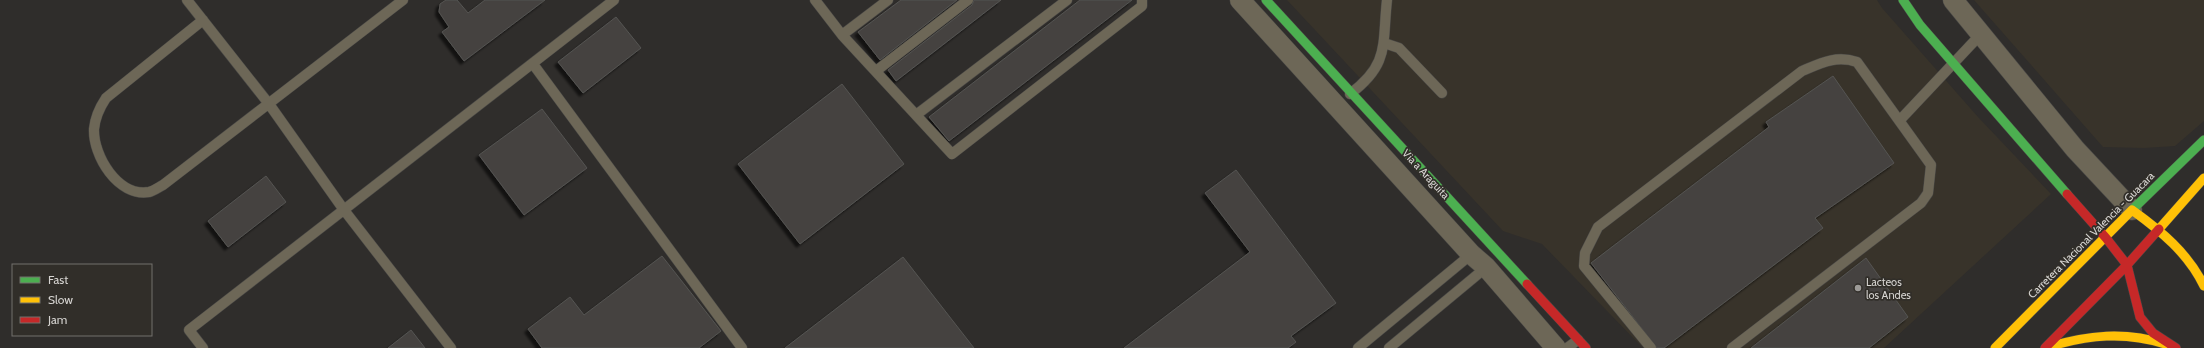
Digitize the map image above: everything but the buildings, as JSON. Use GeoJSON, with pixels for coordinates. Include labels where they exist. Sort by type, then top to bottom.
{"type":"FeatureCollection","features":[{"type":"Feature","properties":{"kind":"main road","name":"Via a Araguita"},"geometry":{"type":"LineString","coordinates":[[1266,0],[1343,99],[1488,241],[1494,261],[1586,348]]}},
{"type":"Feature","properties":{"kind":"main road"},"geometry":{"type":"LineString","coordinates":[[1903,0],[1920,25],[2106,238],[2127,265],[2140,317],[2153,333],[2176,348]]}},
{"type":"Feature","properties":{"kind":"main road","name":"Carretera Nacional Valencia - Guacara"},"geometry":{"type":"LineString","coordinates":[[1995,348],[2204,140]]}},
{"type":"Feature","properties":{"kind":"main road"},"geometry":{"type":"LineString","coordinates":[[2045,348],[2127,265],[2204,178]]}},
{"type":"Feature","properties":{"kind":"main road"},"geometry":{"type":"LineString","coordinates":[[2132,210],[2159,229],[2184,254],[2196,270],[2204,285]]}},
{"type":"Feature","properties":{"kind":"main road"},"geometry":{"type":"LineString","coordinates":[[2204,269],[2204,285]]}},
{"type":"Feature","properties":{"kind":"main road"},"geometry":{"type":"LineString","coordinates":[[2045,348],[2084,336],[2108,334],[2148,337],[2176,348]]}},
{"type":"Feature","properties":{"kind":"street","name":"Via a Araguita"},"geometry":{"type":"LineString","coordinates":[[1240,0],[1343,99],[1471,254],[1494,261],[1556,348]]}},
{"type":"Feature","properties":{"kind":"street"},"geometry":{"type":"LineString","coordinates":[[1953,0],[2076,149],[2132,210]]}},
{"type":"Feature","properties":{"kind":"lane"},"geometry":{"type":"LineString","coordinates":[[187,0],[269,104],[344,210],[451,348]]}},
{"type":"Feature","properties":{"kind":"lane"},"geometry":{"type":"LineString","coordinates":[[203,20],[106,98],[99,109],[94,129],[95,146],[104,166],[119,182],[135,191],[150,192],[164,185],[403,0]]}},
{"type":"Feature","properties":{"kind":"lane"},"geometry":{"type":"LineString","coordinates":[[203,348],[189,330],[614,0]]}},
{"type":"Feature","properties":{"kind":"lane"},"geometry":{"type":"LineString","coordinates":[[815,0],[842,35],[952,154],[1142,6],[1142,0]]}},
{"type":"Feature","properties":{"kind":"lane"},"geometry":{"type":"LineString","coordinates":[[842,35],[888,0]]}},
{"type":"Feature","properties":{"kind":"lane"},"geometry":{"type":"LineString","coordinates":[[876,71],[968,0]]}},
{"type":"Feature","properties":{"kind":"lane"},"geometry":{"type":"LineString","coordinates":[[916,115],[1067,0]]}},
{"type":"Feature","properties":{"kind":"lane"},"geometry":{"type":"LineString","coordinates":[[1343,99],[1362,84],[1378,65],[1384,43],[1387,0]]}},
{"type":"Feature","properties":{"kind":"lane"},"geometry":{"type":"LineString","coordinates":[[1900,120],[1981,34]]}},
{"type":"Feature","properties":{"kind":"lane"},"geometry":{"type":"LineString","coordinates":[[1384,43],[1399,48],[1442,93]]}},
{"type":"Feature","properties":{"kind":"lane"},"geometry":{"type":"LineString","coordinates":[[1651,348],[1584,266],[1585,253],[1598,227],[1802,71],[1826,61],[1845,58],[1857,62],[1931,165],[1928,193],[1921,203],[1732,348]]}},
{"type":"Feature","properties":{"kind":"lane"},"geometry":{"type":"LineString","coordinates":[[533,64],[740,347]]}},
{"type":"Feature","properties":{"kind":"lane"},"geometry":{"type":"LineString","coordinates":[[1358,348],[1488,241]]}},
{"type":"Feature","properties":{"kind":"lane"},"geometry":{"type":"LineString","coordinates":[[1389,348],[1494,261]]}},
{"type":"Feature","properties":{"kind":"lane"},"geometry":{"type":"LineString","coordinates":[[1567,348],[1578,340]]}},
{"type":"Feature","properties":{"kind":"shaded area"},"geometry":{"type":"Polygon","coordinates":[[[1287,0],[1877,0],[1882,8],[1978,117],[2051,194],[1884,348],[1643,348],[1542,244],[1503,231],[1287,0]]]}},
{"type":"Feature","properties":{"kind":"shaded area"},"geometry":{"type":"Polygon","coordinates":[[[1974,0],[2204,0],[2204,121],[2175,146],[2144,148],[2103,147],[1974,0]]]}},
{"type":"Feature","properties":{"kind":"traffic: fast"},"geometry":{"type":"LineString","coordinates":[[1266,0],[1527,284]]}},
{"type":"Feature","properties":{"kind":"traffic: fast"},"geometry":{"type":"LineString","coordinates":[[1903,0],[1920,25],[2067,194]]}},
{"type":"Feature","properties":{"kind":"traffic: fast"},"geometry":{"type":"LineString","coordinates":[[2132,210],[2204,140]]}},
{"type":"Feature","properties":{"kind":"traffic: slow"},"geometry":{"type":"LineString","coordinates":[[2159,229],[2204,178]]}},
{"type":"Feature","properties":{"kind":"traffic: slow"},"geometry":{"type":"LineString","coordinates":[[1995,348],[2132,210],[2153,226],[2182,253],[2198,274],[2204,286]]}},
{"type":"Feature","properties":{"kind":"traffic: slow"},"geometry":{"type":"LineString","coordinates":[[2048,347],[2092,337],[2106,336],[2135,337],[2165,344]]}},
{"type":"Feature","properties":{"kind":"traffic: jam"},"geometry":{"type":"LineString","coordinates":[[2067,194],[2106,238]]}},
{"type":"Feature","properties":{"kind":"traffic: jam"},"geometry":{"type":"LineString","coordinates":[[2045,348],[2127,265],[2159,229]]}},
{"type":"Feature","properties":{"kind":"traffic: jam"},"geometry":{"type":"LineString","coordinates":[[2106,238],[2127,265],[2140,317],[2153,333],[2176,348]]}},
{"type":"Feature","properties":{"kind":"traffic: jam"},"geometry":{"type":"LineString","coordinates":[[1527,284],[1586,348]]}},
{"type":"Feature","properties":{"kind":"place","name":"Lacteos los Andes"},"geometry":{"type":"Point","coordinates":[1858,288]}}]}
